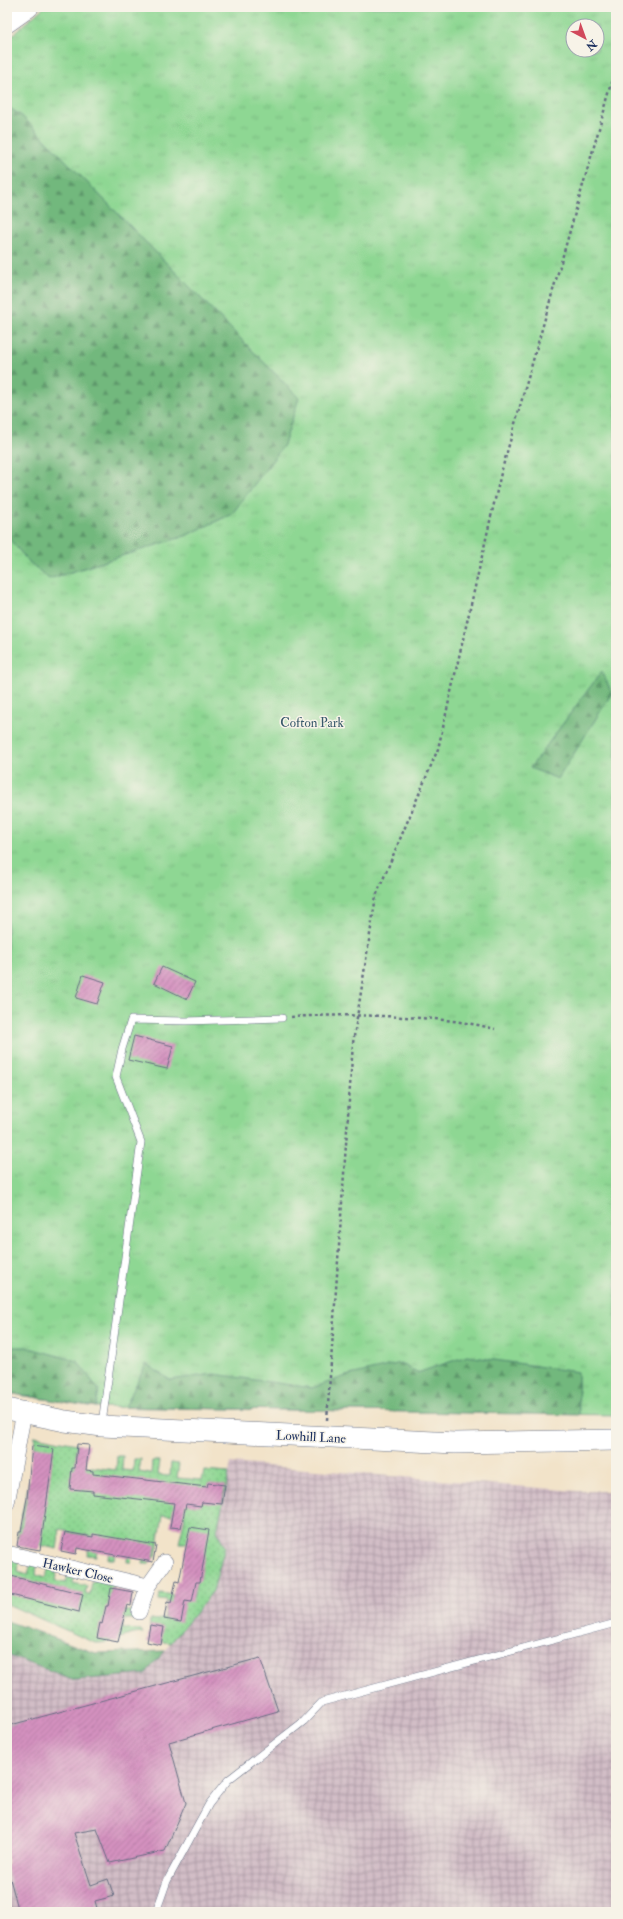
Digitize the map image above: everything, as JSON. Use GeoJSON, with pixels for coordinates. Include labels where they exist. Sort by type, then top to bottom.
{"type":"FeatureCollection","features":[{"type":"Feature","properties":{"kind":"street","name":"Lowhill Lane"},"geometry":{"type":"LineString","coordinates":[[16,1411],[65,1421],[102,1426],[455,1443],[616,1440]]}},
{"type":"Feature","properties":{"kind":"street"},"geometry":{"type":"LineString","coordinates":[[7,1503],[16,1411]]}},
{"type":"Feature","properties":{"kind":"street","name":"Hawker Close"},"geometry":{"type":"LineString","coordinates":[[7,1553],[148,1586]]}},
{"type":"Feature","properties":{"kind":"street"},"geometry":{"type":"LineString","coordinates":[[139,1612],[148,1586],[165,1562]]}},
{"type":"Feature","properties":{"kind":"lane"},"geometry":{"type":"LineString","coordinates":[[102,1426],[141,1142],[116,1077],[130,1020],[186,1021],[282,1018]]}},
{"type":"Feature","properties":{"kind":"lane"},"geometry":{"type":"LineString","coordinates":[[156,1912],[168,1880],[209,1804],[228,1780],[304,1721],[322,1702],[616,1623]]}},
{"type":"Feature","properties":{"kind":"path"},"geometry":{"type":"LineString","coordinates":[[326,1436],[353,1043],[376,896],[438,749],[501,473],[616,69]]}},
{"type":"Feature","properties":{"kind":"path"},"geometry":{"type":"LineString","coordinates":[[282,1018],[357,1016],[422,1018],[468,1022],[495,1029]]}},
{"type":"Feature","properties":{"kind":"shaded area"},"geometry":{"type":"Polygon","coordinates":[[[231,1463],[577,1491],[616,1491],[616,1912],[7,1912],[7,1655],[75,1680],[145,1674],[213,1591],[225,1547],[217,1532],[231,1463]]]}},
{"type":"Feature","properties":{"kind":"green space","name":"Cofton Park"},"geometry":{"type":"Polygon","coordinates":[[[44,7],[616,7],[616,1415],[96,1407],[7,1393],[7,40],[44,7]]]}},
{"type":"Feature","properties":{"kind":"green space"},"geometry":{"type":"Polygon","coordinates":[[[7,106],[23,117],[299,398],[284,445],[232,514],[185,536],[49,579],[28,561],[7,536],[7,106]]]}},
{"type":"Feature","properties":{"kind":"green space"},"geometry":{"type":"Polygon","coordinates":[[[602,671],[612,693],[558,779],[530,768],[602,671]]]}},
{"type":"Feature","properties":{"kind":"green space"},"geometry":{"type":"Polygon","coordinates":[[[7,1347],[26,1347],[77,1361],[99,1390],[96,1407],[7,1393],[7,1347]]]}},
{"type":"Feature","properties":{"kind":"green space"},"geometry":{"type":"Polygon","coordinates":[[[467,1356],[578,1372],[579,1415],[125,1407],[146,1364],[170,1380],[214,1374],[312,1388],[346,1376],[401,1363],[417,1373],[467,1356]]]}},
{"type":"Feature","properties":{"kind":"green space"},"geometry":{"type":"Polygon","coordinates":[[[35,1436],[77,1444],[76,1456],[85,1457],[84,1466],[116,1470],[117,1456],[123,1456],[122,1470],[133,1471],[134,1459],[141,1459],[139,1472],[151,1474],[152,1461],[160,1461],[158,1475],[170,1476],[171,1463],[179,1464],[177,1478],[202,1480],[204,1471],[229,1473],[217,1531],[225,1547],[213,1591],[171,1643],[149,1640],[150,1620],[164,1619],[167,1601],[159,1600],[160,1593],[193,1598],[206,1543],[179,1543],[185,1517],[163,1515],[156,1556],[148,1564],[143,1564],[144,1557],[132,1556],[131,1562],[127,1562],[128,1550],[115,1552],[114,1559],[108,1559],[109,1548],[97,1548],[96,1556],[87,1555],[91,1536],[66,1532],[66,1530],[60,1529],[57,1549],[21,1541],[17,1537],[30,1477],[35,1436]]]}},
{"type":"Feature","properties":{"kind":"green space"},"geometry":{"type":"Polygon","coordinates":[[[13,1559],[19,1562],[18,1572],[28,1575],[31,1563],[37,1565],[36,1575],[45,1578],[49,1567],[57,1569],[55,1581],[66,1583],[69,1571],[75,1572],[73,1583],[87,1586],[85,1594],[90,1594],[92,1583],[96,1580],[114,1582],[111,1609],[138,1612],[140,1616],[136,1619],[123,1619],[123,1629],[141,1630],[143,1633],[137,1633],[108,1642],[95,1643],[7,1604],[7,1584],[13,1559]]]}},
{"type":"Feature","properties":{"kind":"green space"},"geometry":{"type":"Polygon","coordinates":[[[7,1621],[96,1653],[165,1651],[145,1674],[75,1680],[7,1655],[7,1621]]]}},
{"type":"Feature","properties":{"kind":"building"},"geometry":{"type":"Polygon","coordinates":[[[162,967],[195,982],[187,999],[154,983],[162,967]]]}},
{"type":"Feature","properties":{"kind":"building"},"geometry":{"type":"Polygon","coordinates":[[[83,975],[105,982],[97,1004],[76,998],[83,975]]]}},
{"type":"Feature","properties":{"kind":"building"},"geometry":{"type":"Polygon","coordinates":[[[134,1036],[173,1046],[167,1069],[128,1060],[134,1036]]]}},
{"type":"Feature","properties":{"kind":"building"},"geometry":{"type":"Polygon","coordinates":[[[77,1444],[89,1445],[86,1470],[93,1471],[93,1474],[207,1487],[208,1483],[225,1485],[222,1504],[202,1502],[201,1506],[186,1504],[181,1528],[170,1527],[174,1503],[93,1494],[93,1491],[70,1489],[72,1468],[75,1468],[77,1444]]]}},
{"type":"Feature","properties":{"kind":"building"},"geometry":{"type":"Polygon","coordinates":[[[32,1446],[54,1449],[40,1550],[17,1546],[27,1498],[32,1446]]]}},
{"type":"Feature","properties":{"kind":"building"},"geometry":{"type":"Polygon","coordinates":[[[190,1527],[209,1530],[200,1582],[196,1582],[192,1602],[185,1601],[181,1622],[164,1619],[167,1602],[171,1603],[176,1581],[179,1582],[190,1527]]]}},
{"type":"Feature","properties":{"kind":"building"},"geometry":{"type":"Polygon","coordinates":[[[65,1532],[93,1537],[93,1534],[156,1545],[153,1562],[77,1548],[76,1554],[61,1551],[65,1532]]]}},
{"type":"Feature","properties":{"kind":"building"},"geometry":{"type":"Polygon","coordinates":[[[7,1575],[83,1594],[79,1612],[7,1594],[7,1575]]]}},
{"type":"Feature","properties":{"kind":"building"},"geometry":{"type":"Polygon","coordinates":[[[111,1588],[133,1592],[131,1606],[127,1605],[118,1642],[97,1638],[100,1623],[102,1624],[106,1606],[108,1606],[111,1588]]]}},
{"type":"Feature","properties":{"kind":"building"},"geometry":{"type":"Polygon","coordinates":[[[150,1625],[164,1627],[161,1645],[147,1642],[150,1625]]]}},
{"type":"Feature","properties":{"kind":"building"},"geometry":{"type":"Polygon","coordinates":[[[260,1658],[278,1711],[169,1742],[186,1803],[165,1851],[110,1863],[97,1829],[74,1833],[91,1885],[108,1879],[114,1896],[95,1901],[98,1912],[19,1912],[7,1868],[7,1726],[260,1658]]]}}]}
